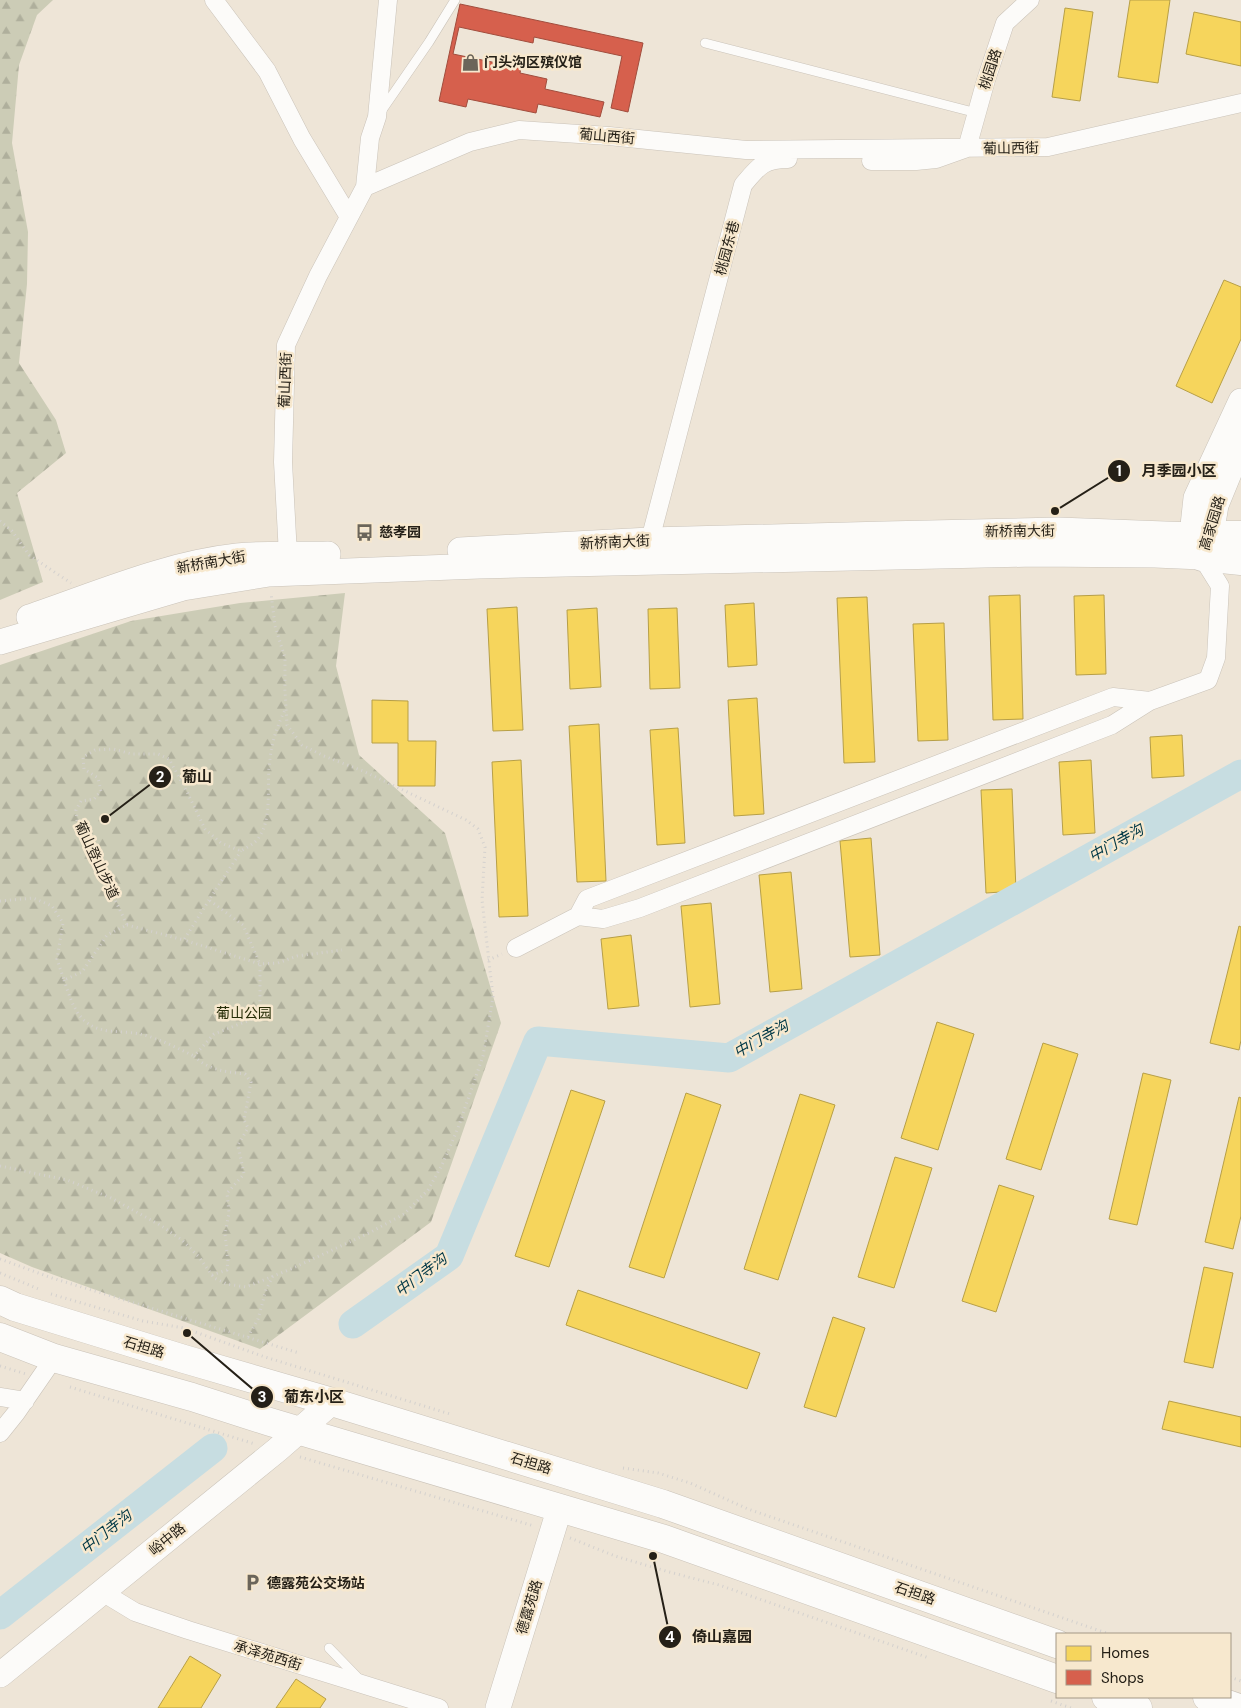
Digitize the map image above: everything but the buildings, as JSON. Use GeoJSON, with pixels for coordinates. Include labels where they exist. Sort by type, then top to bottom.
{"type":"FeatureCollection","features":[{"type":"Feature","properties":{"kind":"main road","name":"高家园路"},"geometry":{"type":"LineString","coordinates":[[1202,542],[1194,506],[1196,498],[1241,402]]}},
{"type":"Feature","properties":{"kind":"main road","name":"高家园路"},"geometry":{"type":"LineString","coordinates":[[1202,542],[1241,444]]}},
{"type":"Feature","properties":{"kind":"main road","name":"新桥南大街"},"geometry":{"type":"LineString","coordinates":[[0,627],[106,589],[179,566],[236,556],[478,549],[650,540],[1058,530],[1202,542],[1241,561]]}},
{"type":"Feature","properties":{"kind":"main road","name":"新桥南大街"},"geometry":{"type":"LineString","coordinates":[[0,642],[183,588],[278,573],[488,566],[1034,554],[1154,555],[1202,542],[1241,535]]}},
{"type":"Feature","properties":{"kind":"main road","name":"石担路"},"geometry":{"type":"LineString","coordinates":[[0,1300],[24,1310],[295,1392],[332,1389],[1056,1644]]}},
{"type":"Feature","properties":{"kind":"main road"},"geometry":{"type":"LineString","coordinates":[[0,1337],[54,1358],[192,1397],[664,1539],[1056,1679]]}},
{"type":"Feature","properties":{"kind":"main road","name":"峪中路"},"geometry":{"type":"LineString","coordinates":[[0,1674],[300,1430],[332,1389]]}},
{"type":"Feature","properties":{"kind":"main road","name":"德露苑路"},"geometry":{"type":"LineString","coordinates":[[498,1708],[560,1507]]}},
{"type":"Feature","properties":{"kind":"main road"},"geometry":{"type":"LineString","coordinates":[[1109,1698],[1138,1708]]}},
{"type":"Feature","properties":{"kind":"main road"},"geometry":{"type":"LineString","coordinates":[[1210,1698],[1239,1708]]}},
{"type":"Feature","properties":{"kind":"street"},"geometry":{"type":"LineString","coordinates":[[214,0],[267,71],[302,139],[349,217]]}},
{"type":"Feature","properties":{"kind":"street"},"geometry":{"type":"LineString","coordinates":[[365,187],[370,138],[378,117],[388,0]]}},
{"type":"Feature","properties":{"kind":"street","name":"桃园路"},"geometry":{"type":"LineString","coordinates":[[967,148],[986,80],[1005,23],[1030,0]]}},
{"type":"Feature","properties":{"kind":"street","name":"葡山西街"},"geometry":{"type":"LineString","coordinates":[[288,555],[283,462],[286,345],[318,276],[365,187],[470,142],[519,130],[609,136],[746,150],[1048,147],[1241,104]]}},
{"type":"Feature","properties":{"kind":"street","name":"桃园东巷"},"geometry":{"type":"LineString","coordinates":[[650,540],[743,185],[766,162],[777,159],[916,161],[936,159],[967,148]]}},
{"type":"Feature","properties":{"kind":"street"},"geometry":{"type":"LineString","coordinates":[[516,948],[578,916],[603,919],[640,908],[1112,725],[1150,701],[1208,680],[1216,658],[1220,586],[1202,542]]}},
{"type":"Feature","properties":{"kind":"street"},"geometry":{"type":"LineString","coordinates":[[578,916],[587,899],[1113,697],[1150,701]]}},
{"type":"Feature","properties":{"kind":"street"},"geometry":{"type":"LineString","coordinates":[[0,1433],[25,1402],[54,1358]]}},
{"type":"Feature","properties":{"kind":"street"},"geometry":{"type":"LineString","coordinates":[[0,1397],[25,1402]]}},
{"type":"Feature","properties":{"kind":"street","name":"承泽苑西街"},"geometry":{"type":"LineString","coordinates":[[102,1592],[135,1612],[440,1708]]}},
{"type":"Feature","properties":{"kind":"lane"},"geometry":{"type":"LineString","coordinates":[[378,117],[455,0]]}},
{"type":"Feature","properties":{"kind":"lane"},"geometry":{"type":"LineString","coordinates":[[705,43],[977,113]]}},
{"type":"Feature","properties":{"kind":"lane"},"geometry":{"type":"LineString","coordinates":[[329,1648],[366,1685]]}},
{"type":"Feature","properties":{"kind":"path"},"geometry":{"type":"LineString","coordinates":[[0,521],[12,531],[29,555],[69,580],[85,598]]}},
{"type":"Feature","properties":{"kind":"path"},"geometry":{"type":"LineString","coordinates":[[0,1166],[67,1180],[111,1198],[160,1225],[182,1240],[199,1257],[214,1278],[227,1284],[246,1288],[369,1233],[404,1214],[428,1190],[442,1165],[461,1119],[482,1056],[493,997],[482,900],[485,847],[478,829],[466,820],[363,771],[302,745],[287,725],[286,658],[275,626],[270,590]]}},
{"type":"Feature","properties":{"kind":"path"},"geometry":{"type":"LineString","coordinates":[[184,940],[241,851],[260,837],[268,818],[267,799],[270,759],[275,730],[286,707]]}},
{"type":"Feature","properties":{"kind":"path","name":"葡山登山步道"},"geometry":{"type":"LineString","coordinates":[[127,925],[76,821],[76,810],[81,802],[94,799],[101,791],[98,778],[84,769],[83,757],[95,750],[113,749],[132,754],[158,754],[169,759],[205,829],[221,843],[241,851]]}},
{"type":"Feature","properties":{"kind":"path"},"geometry":{"type":"LineString","coordinates":[[0,901],[33,898],[52,906],[63,923],[57,959],[70,1000],[82,1020],[92,1027],[141,1034],[194,1056],[202,1065],[227,1072],[245,1074],[252,1082],[244,1120],[248,1128],[238,1146],[244,1174],[227,1193],[229,1213],[225,1234],[227,1270],[212,1275]]}},
{"type":"Feature","properties":{"kind":"path"},"geometry":{"type":"LineString","coordinates":[[194,1056],[214,1034],[260,1016],[260,964],[243,925],[209,900]]}},
{"type":"Feature","properties":{"kind":"path"},"geometry":{"type":"LineString","coordinates":[[64,980],[82,972],[107,936],[127,925],[184,940],[260,964],[278,963],[297,956],[342,950]]}},
{"type":"Feature","properties":{"kind":"path"},"geometry":{"type":"LineString","coordinates":[[0,1259],[52,1278],[299,1354]]}},
{"type":"Feature","properties":{"kind":"path","name":"石担路"},"geometry":{"type":"LineString","coordinates":[[0,1273],[39,1290],[143,1321],[184,1328],[265,1357],[332,1389]]}},
{"type":"Feature","properties":{"kind":"path"},"geometry":{"type":"LineString","coordinates":[[248,1337],[258,1319],[266,1290],[273,1276]]}},
{"type":"Feature","properties":{"kind":"green space"},"geometry":{"type":"Polygon","coordinates":[[[0,0],[53,0],[37,15],[19,65],[12,143],[28,232],[27,284],[19,363],[56,420],[66,453],[17,493],[43,582],[0,600],[0,0]]]}},
{"type":"Feature","properties":{"kind":"green space","name":"葡山公园"},"geometry":{"type":"Polygon","coordinates":[[[345,593],[336,666],[359,755],[445,833],[501,1023],[431,1222],[260,1349],[32,1267],[0,1253],[0,665],[131,621],[240,603],[345,593]]]}},
{"type":"Feature","properties":{"kind":"waterway","name":"中门寺沟"},"geometry":{"type":"LineString","coordinates":[[353,1324],[449,1256],[538,1041],[729,1058],[1241,774]]}},
{"type":"Feature","properties":{"kind":"waterway","name":"中门寺沟"},"geometry":{"type":"LineString","coordinates":[[0,1615],[213,1448]]}},
{"type":"Feature","properties":{"kind":"place","name":"门头沟区殡仪馆"},"geometry":{"type":"Point","coordinates":[470,62]}},
{"type":"Feature","properties":{"kind":"place","name":"月季园小区"},"geometry":{"type":"Point","coordinates":[1055,511]}},
{"type":"Feature","properties":{"kind":"place","name":"慈孝园"},"geometry":{"type":"Point","coordinates":[365,532]}},
{"type":"Feature","properties":{"kind":"place","name":"葡山"},"geometry":{"type":"Point","coordinates":[105,819]}},
{"type":"Feature","properties":{"kind":"place","name":"葡东小区"},"geometry":{"type":"Point","coordinates":[187,1333]}},
{"type":"Feature","properties":{"kind":"place","name":"倚山嘉园"},"geometry":{"type":"Point","coordinates":[653,1556]}},
{"type":"Feature","properties":{"kind":"place","name":"德露苑公交场站"},"geometry":{"type":"Point","coordinates":[253,1583]}}]}
